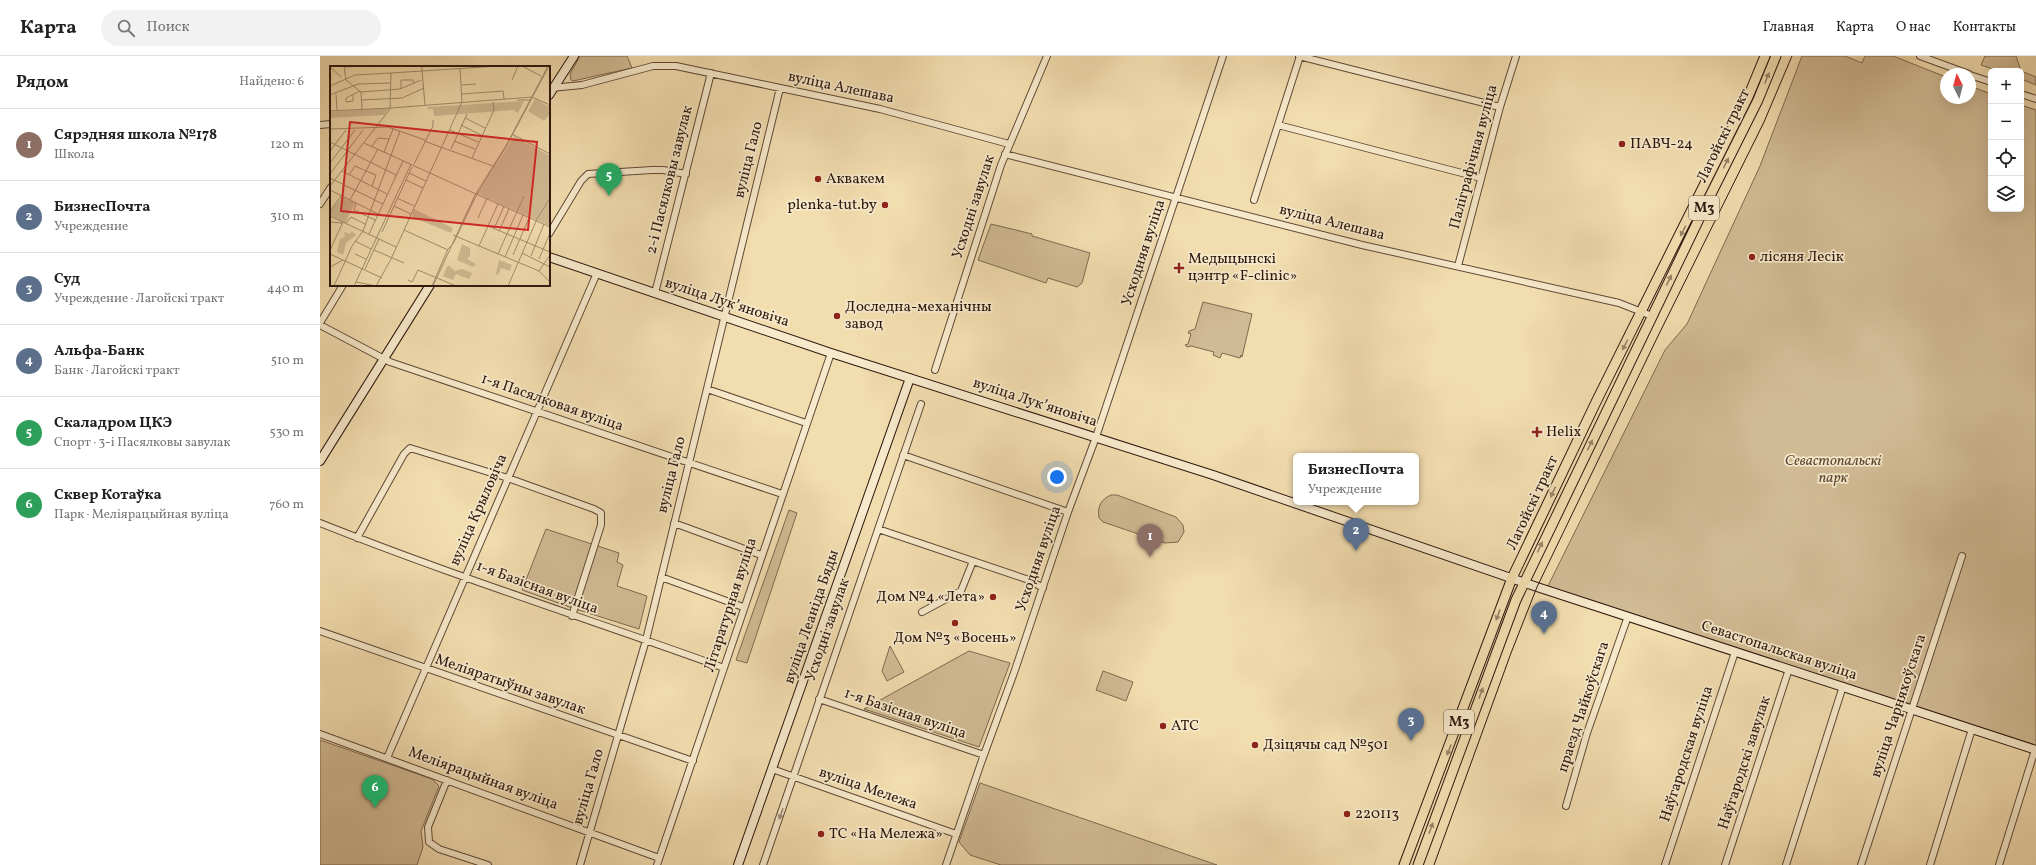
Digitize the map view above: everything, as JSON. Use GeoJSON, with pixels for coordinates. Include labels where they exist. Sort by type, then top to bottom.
{"type":"FeatureCollection","features":[{"type":"Feature","properties":{"kind":"main road"},"geometry":{"type":"LineString","coordinates":[[551,88],[574,56]]}},
{"type":"Feature","properties":{"kind":"main road","name":"Лагойскі тракт"},"geometry":{"type":"LineString","coordinates":[[1404,865],[1512,578],[1642,310],[1745,103],[1765,56]]}},
{"type":"Feature","properties":{"kind":"main road","name":"Лагойскі тракт"},"geometry":{"type":"LineString","coordinates":[[1418,865],[1524,582],[1758,100],[1776,56]]}},
{"type":"Feature","properties":{"kind":"main road","name":"вуліца Лукʼяновіча"},"geometry":{"type":"LineString","coordinates":[[550,257],[831,352],[1293,502]]}},
{"type":"Feature","properties":{"kind":"main road"},"geometry":{"type":"LineString","coordinates":[[320,461],[429,286]]}},
{"type":"Feature","properties":{"kind":"main road","name":"вуліца Леаніда Бяды"},"geometry":{"type":"LineString","coordinates":[[738,865],[910,378]]}},
{"type":"Feature","properties":{"kind":"main road","name":"вуліца Лукʼяновіча"},"geometry":{"type":"LineString","coordinates":[[1301,505],[1512,578]]}},
{"type":"Feature","properties":{"kind":"main road","name":"Севастопальская вуліца"},"geometry":{"type":"LineString","coordinates":[[1512,578],[2035,750]]}},
{"type":"Feature","properties":{"kind":"street","name":"Усходні завулак"},"geometry":{"type":"LineString","coordinates":[[935,370],[1005,154],[1047,56]]}},
{"type":"Feature","properties":{"kind":"street","name":"Усходняя вуліца"},"geometry":{"type":"LineString","coordinates":[[946,865],[1068,512],[1096,437],[1223,56]]}},
{"type":"Feature","properties":{"kind":"street"},"geometry":{"type":"LineString","coordinates":[[1254,200],[1300,56],[1500,107]]}},
{"type":"Feature","properties":{"kind":"street","name":"Паліграфічная вуліца"},"geometry":{"type":"LineString","coordinates":[[1458,266],[1500,107],[1516,56]]}},
{"type":"Feature","properties":{"kind":"street"},"geometry":{"type":"LineString","coordinates":[[1920,56],[1953,68]]}},
{"type":"Feature","properties":{"kind":"street","name":"вуліца Алешава"},"geometry":{"type":"LineString","coordinates":[[551,88],[582,85],[661,65],[676,66],[880,109],[1009,144]]}},
{"type":"Feature","properties":{"kind":"street","name":"2-і Пасялковы завулак"},"geometry":{"type":"LineString","coordinates":[[655,293],[711,73]]}},
{"type":"Feature","properties":{"kind":"street"},"geometry":{"type":"LineString","coordinates":[[1976,77],[1988,81]]}},
{"type":"Feature","properties":{"kind":"street","name":"вуліца Гало"},"geometry":{"type":"LineString","coordinates":[[580,865],[646,640],[780,88]]}},
{"type":"Feature","properties":{"kind":"street"},"geometry":{"type":"LineString","coordinates":[[2024,95],[2036,99]]}},
{"type":"Feature","properties":{"kind":"street"},"geometry":{"type":"LineString","coordinates":[[320,125],[330,124]]}},
{"type":"Feature","properties":{"kind":"street"},"geometry":{"type":"LineString","coordinates":[[1278,126],[1481,178]]}},
{"type":"Feature","properties":{"kind":"street","name":"вуліца Алешава"},"geometry":{"type":"LineString","coordinates":[[1005,154],[1176,196],[1362,245],[1619,303],[1642,310],[1652,316]]}},
{"type":"Feature","properties":{"kind":"street"},"geometry":{"type":"LineString","coordinates":[[550,232],[581,181],[588,174],[652,170],[663,170],[686,174]]}},
{"type":"Feature","properties":{"kind":"street"},"geometry":{"type":"LineString","coordinates":[[320,204],[330,189]]}},
{"type":"Feature","properties":{"kind":"street","name":"вуліца Крыловіча"},"geometry":{"type":"LineString","coordinates":[[387,758],[464,576],[597,273]]}},
{"type":"Feature","properties":{"kind":"street"},"geometry":{"type":"LineString","coordinates":[[320,324],[342,286]]}},
{"type":"Feature","properties":{"kind":"street","name":"1-я Пасялковая вуліца"},"geometry":{"type":"LineString","coordinates":[[320,324],[384,359],[536,412],[689,461],[782,494]]}},
{"type":"Feature","properties":{"kind":"street","name":"Літаратурная вуліца"},"geometry":{"type":"LineString","coordinates":[[658,862],[724,668],[743,607],[831,352]]}},
{"type":"Feature","properties":{"kind":"street"},"geometry":{"type":"LineString","coordinates":[[707,389],[806,423]]}},
{"type":"Feature","properties":{"kind":"street","name":"Усходні завулак"},"geometry":{"type":"LineString","coordinates":[[763,865],[921,404]]}},
{"type":"Feature","properties":{"kind":"street"},"geometry":{"type":"LineString","coordinates":[[357,538],[407,449],[410,448],[508,478],[601,512],[601,525],[572,616]]}},
{"type":"Feature","properties":{"kind":"street"},"geometry":{"type":"LineString","coordinates":[[903,455],[1068,512]]}},
{"type":"Feature","properties":{"kind":"street","name":"1-я Базісная вуліца"},"geometry":{"type":"LineString","coordinates":[[320,523],[357,538],[572,616],[646,640],[724,668]]}},
{"type":"Feature","properties":{"kind":"street"},"geometry":{"type":"LineString","coordinates":[[674,523],[761,555]]}},
{"type":"Feature","properties":{"kind":"street"},"geometry":{"type":"LineString","coordinates":[[878,529],[1028,580],[1043,588]]}},
{"type":"Feature","properties":{"kind":"street","name":"вуліца Чарняхоўскага"},"geometry":{"type":"LineString","coordinates":[[1860,865],[1962,556]]}},
{"type":"Feature","properties":{"kind":"street"},"geometry":{"type":"LineString","coordinates":[[922,612],[961,592],[973,561]]}},
{"type":"Feature","properties":{"kind":"street"},"geometry":{"type":"LineString","coordinates":[[661,578],[743,607]]}},
{"type":"Feature","properties":{"kind":"street","name":"праезд Чайкоўскага"},"geometry":{"type":"LineString","coordinates":[[1566,806],[1587,733],[1628,616]]}},
{"type":"Feature","properties":{"kind":"street","name":"Меліяратыўны завулак"},"geometry":{"type":"LineString","coordinates":[[320,631],[424,669],[693,761]]}},
{"type":"Feature","properties":{"kind":"street","name":"Наўгародская вуліца"},"geometry":{"type":"LineString","coordinates":[[1666,865],[1735,652]]}},
{"type":"Feature","properties":{"kind":"street","name":"Наўгародскі завулак"},"geometry":{"type":"LineString","coordinates":[[1725,865],[1789,669]]}},
{"type":"Feature","properties":{"kind":"street"},"geometry":{"type":"LineString","coordinates":[[1786,865],[1843,686]]}},
{"type":"Feature","properties":{"kind":"street","name":"1-я Базісная вуліца"},"geometry":{"type":"LineString","coordinates":[[819,699],[984,755]]}},
{"type":"Feature","properties":{"kind":"street"},"geometry":{"type":"LineString","coordinates":[[1930,865],[1972,729]]}},
{"type":"Feature","properties":{"kind":"street","name":"Меліярацыйная вуліца"},"geometry":{"type":"LineString","coordinates":[[320,734],[590,832],[658,862]]}},
{"type":"Feature","properties":{"kind":"street"},"geometry":{"type":"LineString","coordinates":[[1999,865],[2035,750]]}},
{"type":"Feature","properties":{"kind":"street","name":"вуліца Мележа"},"geometry":{"type":"LineString","coordinates":[[772,770],[956,834]]}},
{"type":"Feature","properties":{"kind":"street"},"geometry":{"type":"LineString","coordinates":[[447,780],[427,833],[429,842],[439,849],[488,865]]}},
{"type":"Feature","properties":{"kind":"green space"},"geometry":{"type":"Polygon","coordinates":[[[580,56],[627,56],[632,68],[573,81],[571,80],[570,74],[580,56]]]}},
{"type":"Feature","properties":{"kind":"green space","name":"Севастопальскі парк"},"geometry":{"type":"Polygon","coordinates":[[[1802,56],[1845,56],[1862,63],[1865,56],[1893,56],[1940,75],[1940,104],[1976,104],[1976,88],[1988,93],[1988,212],[2024,212],[2024,106],[2036,110],[2036,747],[1547,588],[1665,350],[1687,324],[1760,166],[1802,56]]]}},
{"type":"Feature","properties":{"kind":"green space"},"geometry":{"type":"Polygon","coordinates":[[[1985,56],[2016,56],[2020,68],[1990,68],[1981,65],[1985,56]]]}},
{"type":"Feature","properties":{"kind":"green space"},"geometry":{"type":"Polygon","coordinates":[[[2024,72],[2036,77],[2036,85],[2024,80],[2024,72]]]}},
{"type":"Feature","properties":{"kind":"green space"},"geometry":{"type":"Polygon","coordinates":[[[991,224],[1032,234],[1032,236],[1090,253],[1082,283],[1077,287],[1048,278],[1046,283],[978,260],[991,224]]]}},
{"type":"Feature","properties":{"kind":"green space"},"geometry":{"type":"Polygon","coordinates":[[[1203,302],[1252,314],[1242,357],[1241,355],[1240,358],[1222,353],[1220,358],[1213,355],[1214,352],[1191,346],[1187,347],[1185,345],[1188,344],[1191,334],[1188,333],[1189,331],[1195,329],[1203,302]]]}},
{"type":"Feature","properties":{"kind":"green space"},"geometry":{"type":"Polygon","coordinates":[[[1111,495],[1117,495],[1176,517],[1183,525],[1184,532],[1178,542],[1165,543],[1103,522],[1099,518],[1099,507],[1102,501],[1111,495]]]}},
{"type":"Feature","properties":{"kind":"green space"},"geometry":{"type":"Polygon","coordinates":[[[789,510],[797,513],[747,663],[736,660],[789,510]]]}},
{"type":"Feature","properties":{"kind":"green space"},"geometry":{"type":"Polygon","coordinates":[[[546,529],[619,553],[617,562],[623,565],[617,586],[647,596],[639,629],[572,608],[522,590],[546,529]]]}},
{"type":"Feature","properties":{"kind":"green space"},"geometry":{"type":"Polygon","coordinates":[[[890,646],[904,672],[887,681],[882,671],[890,646]]]}},
{"type":"Feature","properties":{"kind":"green space"},"geometry":{"type":"Polygon","coordinates":[[[969,651],[1010,663],[979,747],[864,709],[969,651]]]}},
{"type":"Feature","properties":{"kind":"green space"},"geometry":{"type":"Polygon","coordinates":[[[1103,671],[1133,682],[1126,701],[1096,690],[1103,671]]]}},
{"type":"Feature","properties":{"kind":"green space"},"geometry":{"type":"Polygon","coordinates":[[[320,740],[432,779],[439,786],[421,831],[423,847],[417,865],[320,865],[320,740]]]}},
{"type":"Feature","properties":{"kind":"green space"},"geometry":{"type":"Polygon","coordinates":[[[980,783],[1217,865],[1001,865],[970,855],[959,842],[980,783]]]}},
{"type":"Feature","properties":{"kind":"tram line"},"geometry":{"type":"LineString","coordinates":[[1434,865],[1511,653],[1537,587],[1658,336],[1764,122],[1792,56]]}},
{"type":"Feature","properties":{"kind":"place","name":"ПАВЧ-24"},"geometry":{"type":"Point","coordinates":[1622,144]}},
{"type":"Feature","properties":{"kind":"place","name":"Аквакем"},"geometry":{"type":"Point","coordinates":[818,179]}},
{"type":"Feature","properties":{"kind":"place","name":"Скаладром ЦКЭ"},"geometry":{"type":"Point","coordinates":[609,196]}},
{"type":"Feature","properties":{"kind":"place","name":"plenka-tut.by"},"geometry":{"type":"Point","coordinates":[885,205]}},
{"type":"Feature","properties":{"kind":"place","name":"лісяня Лесік"},"geometry":{"type":"Point","coordinates":[1752,257]}},
{"type":"Feature","properties":{"kind":"place","name":"Медыцынскі цэнтр «F-clinic»"},"geometry":{"type":"Point","coordinates":[1179,268]}},
{"type":"Feature","properties":{"kind":"place","name":"Доследна-механічны завод"},"geometry":{"type":"Point","coordinates":[837,316]}},
{"type":"Feature","properties":{"kind":"place","name":"Helix"},"geometry":{"type":"Point","coordinates":[1537,432]}},
{"type":"Feature","properties":{"kind":"place","name":"БизнесПочта"},"geometry":{"type":"Point","coordinates":[1356,551]}},
{"type":"Feature","properties":{"kind":"place","name":"Сярэдняя школа №178"},"geometry":{"type":"Point","coordinates":[1150,557]}},
{"type":"Feature","properties":{"kind":"place","name":"Дом №4 «Лета»"},"geometry":{"type":"Point","coordinates":[993,597]}},
{"type":"Feature","properties":{"kind":"place","name":"Дом №3 «Восень»"},"geometry":{"type":"Point","coordinates":[955,623]}},
{"type":"Feature","properties":{"kind":"place","name":"Альфа-Банк"},"geometry":{"type":"Point","coordinates":[1544,634]}},
{"type":"Feature","properties":{"kind":"place","name":"АТС"},"geometry":{"type":"Point","coordinates":[1163,726]}},
{"type":"Feature","properties":{"kind":"place","name":"Суд"},"geometry":{"type":"Point","coordinates":[1411,741]}},
{"type":"Feature","properties":{"kind":"place","name":"Дзіцячы сад №501"},"geometry":{"type":"Point","coordinates":[1255,745]}},
{"type":"Feature","properties":{"kind":"place","name":"Сквер Котаўка"},"geometry":{"type":"Point","coordinates":[375,808]}},
{"type":"Feature","properties":{"kind":"place","name":"220113"},"geometry":{"type":"Point","coordinates":[1347,814]}},
{"type":"Feature","properties":{"kind":"place","name":"ТС «На Мележа»"},"geometry":{"type":"Point","coordinates":[821,834]}}]}
